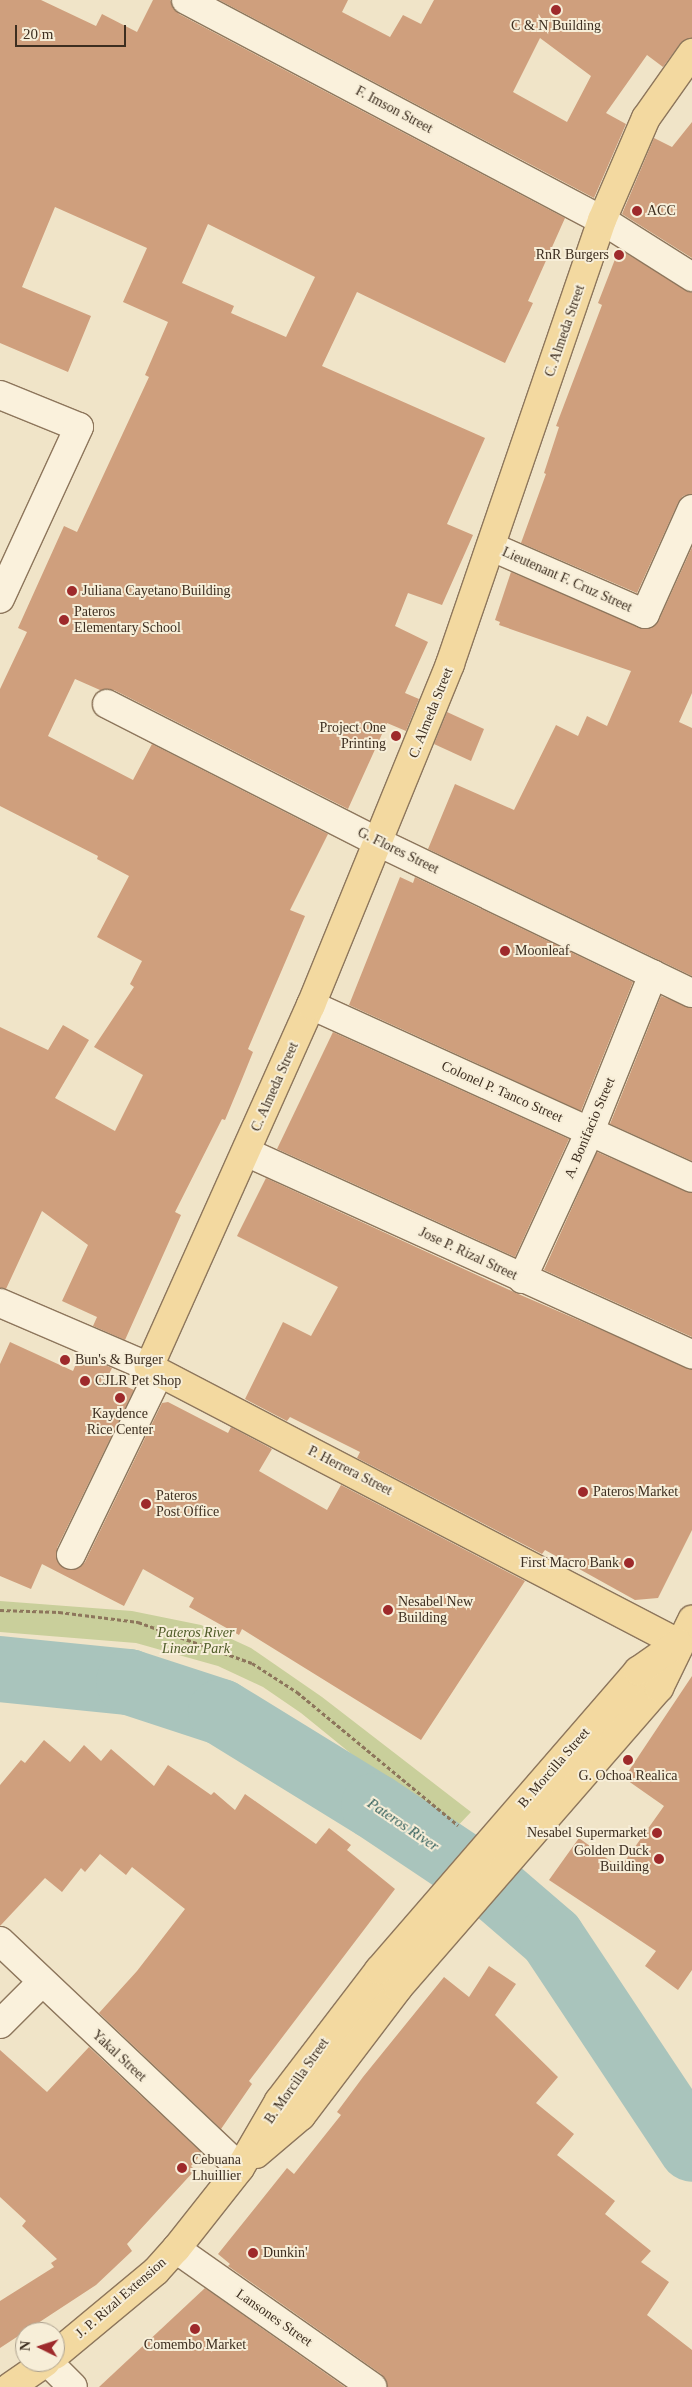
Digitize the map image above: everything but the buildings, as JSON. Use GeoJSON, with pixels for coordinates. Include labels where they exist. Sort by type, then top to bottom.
{"type":"FeatureCollection","features":[{"type":"Feature","properties":{"kind":"main road","name":"C. Almeda Street"},"geometry":{"type":"LineString","coordinates":[[154,1370],[380,843],[492,547],[602,220],[646,118],[692,53]]}},
{"type":"Feature","properties":{"kind":"main road","name":"P. Herrera Street"},"geometry":{"type":"LineString","coordinates":[[154,1370],[688,1639]]}},
{"type":"Feature","properties":{"kind":"main road","name":"B. Morcilla Street"},"geometry":{"type":"LineString","coordinates":[[240,2168],[279,2101],[388,1979],[533,1811],[638,1671],[688,1639]]}},
{"type":"Feature","properties":{"kind":"main road","name":"J. P. Rizal Extension"},"geometry":{"type":"LineString","coordinates":[[65,2347],[156,2271],[176,2250],[240,2168]]}},
{"type":"Feature","properties":{"kind":"main road"},"geometry":{"type":"LineString","coordinates":[[10,2387],[32,2372]]}},
{"type":"Feature","properties":{"kind":"street","name":"F. Imson Street"},"geometry":{"type":"LineString","coordinates":[[186,0],[602,220],[692,277]]}},
{"type":"Feature","properties":{"kind":"street"},"geometry":{"type":"LineString","coordinates":[[0,394],[79,427],[0,599]]}},
{"type":"Feature","properties":{"kind":"street","name":"Lieutenant F. Cruz Street"},"geometry":{"type":"LineString","coordinates":[[492,547],[645,614],[692,509]]}},
{"type":"Feature","properties":{"kind":"street","name":"G. Flores Street"},"geometry":{"type":"LineString","coordinates":[[107,704],[380,843],[692,993]]}},
{"type":"Feature","properties":{"kind":"street","name":"A. Bonifacio Street"},"geometry":{"type":"LineString","coordinates":[[522,1279],[590,1131],[653,974]]}},
{"type":"Feature","properties":{"kind":"street","name":"Colonel P. Tanco Street"},"geometry":{"type":"LineString","coordinates":[[311,1005],[692,1178]]}},
{"type":"Feature","properties":{"kind":"street","name":"Jose P. Rizal Street"},"geometry":{"type":"LineString","coordinates":[[246,1152],[522,1279],[692,1354]]}},
{"type":"Feature","properties":{"kind":"street","name":"P. Herrera Street"},"geometry":{"type":"LineString","coordinates":[[0,1303],[154,1370]]}},
{"type":"Feature","properties":{"kind":"street"},"geometry":{"type":"LineString","coordinates":[[71,1555],[154,1370]]}},
{"type":"Feature","properties":{"kind":"street","name":"Yakal Street"},"geometry":{"type":"LineString","coordinates":[[0,1941],[41,1983],[240,2168]]}},
{"type":"Feature","properties":{"kind":"street"},"geometry":{"type":"LineString","coordinates":[[0,2024],[41,1983]]}},
{"type":"Feature","properties":{"kind":"street","name":"Lansones Street"},"geometry":{"type":"LineString","coordinates":[[176,2250],[372,2387]]}},
{"type":"Feature","properties":{"kind":"street"},"geometry":{"type":"LineString","coordinates":[[57,2372],[72,2387]]}},
{"type":"Feature","properties":{"kind":"path"},"geometry":{"type":"LineString","coordinates":[[0,1610],[59,1612],[138,1622],[252,1663],[297,1692],[458,1825]]}},
{"type":"Feature","properties":{"kind":"green space","name":"Pateros River Linear Park"},"geometry":{"type":"Polygon","coordinates":[[[0,1601],[132,1611],[201,1625],[251,1648],[322,1697],[471,1812],[450,1834],[301,1713],[263,1687],[218,1666],[136,1643],[0,1632],[0,1601]]]}},
{"type":"Feature","properties":{"kind":"waterway","name":"Pateros River"},"geometry":{"type":"LineString","coordinates":[[0,1669],[129,1682],[221,1712],[374,1806],[486,1881],[552,1938],[692,2149]]}},
{"type":"Feature","properties":{"kind":"place","name":"C & N Building"},"geometry":{"type":"Point","coordinates":[556,10]}},
{"type":"Feature","properties":{"kind":"place","name":"ACC"},"geometry":{"type":"Point","coordinates":[637,211]}},
{"type":"Feature","properties":{"kind":"place","name":"RnR Burgers"},"geometry":{"type":"Point","coordinates":[619,255]}},
{"type":"Feature","properties":{"kind":"place","name":"Juliana Cayetano Building"},"geometry":{"type":"Point","coordinates":[72,591]}},
{"type":"Feature","properties":{"kind":"place","name":"Pateros Elementary School"},"geometry":{"type":"Point","coordinates":[64,620]}},
{"type":"Feature","properties":{"kind":"place","name":"Project One Printing"},"geometry":{"type":"Point","coordinates":[396,736]}},
{"type":"Feature","properties":{"kind":"place","name":"Moonleaf"},"geometry":{"type":"Point","coordinates":[505,951]}},
{"type":"Feature","properties":{"kind":"place","name":"Bun's & Burger"},"geometry":{"type":"Point","coordinates":[65,1360]}},
{"type":"Feature","properties":{"kind":"place","name":"CJLR Pet Shop"},"geometry":{"type":"Point","coordinates":[85,1381]}},
{"type":"Feature","properties":{"kind":"place","name":"Kaydence Rice Center"},"geometry":{"type":"Point","coordinates":[120,1398]}},
{"type":"Feature","properties":{"kind":"place","name":"Pateros Market"},"geometry":{"type":"Point","coordinates":[583,1492]}},
{"type":"Feature","properties":{"kind":"place","name":"Pateros Post Office"},"geometry":{"type":"Point","coordinates":[146,1504]}},
{"type":"Feature","properties":{"kind":"place","name":"First Macro Bank"},"geometry":{"type":"Point","coordinates":[629,1563]}},
{"type":"Feature","properties":{"kind":"place","name":"Nesabel New Building"},"geometry":{"type":"Point","coordinates":[388,1610]}},
{"type":"Feature","properties":{"kind":"place","name":"G. Ochoa Realica"},"geometry":{"type":"Point","coordinates":[628,1760]}},
{"type":"Feature","properties":{"kind":"place","name":"Nesabel Supermarket"},"geometry":{"type":"Point","coordinates":[657,1833]}},
{"type":"Feature","properties":{"kind":"place","name":"Golden Duck Building"},"geometry":{"type":"Point","coordinates":[659,1859]}},
{"type":"Feature","properties":{"kind":"place","name":"Cebuana Lhuillier"},"geometry":{"type":"Point","coordinates":[182,2168]}},
{"type":"Feature","properties":{"kind":"place","name":"Dunkin'"},"geometry":{"type":"Point","coordinates":[253,2253]}},
{"type":"Feature","properties":{"kind":"place","name":"Comembo Market"},"geometry":{"type":"Point","coordinates":[195,2329]}}]}
